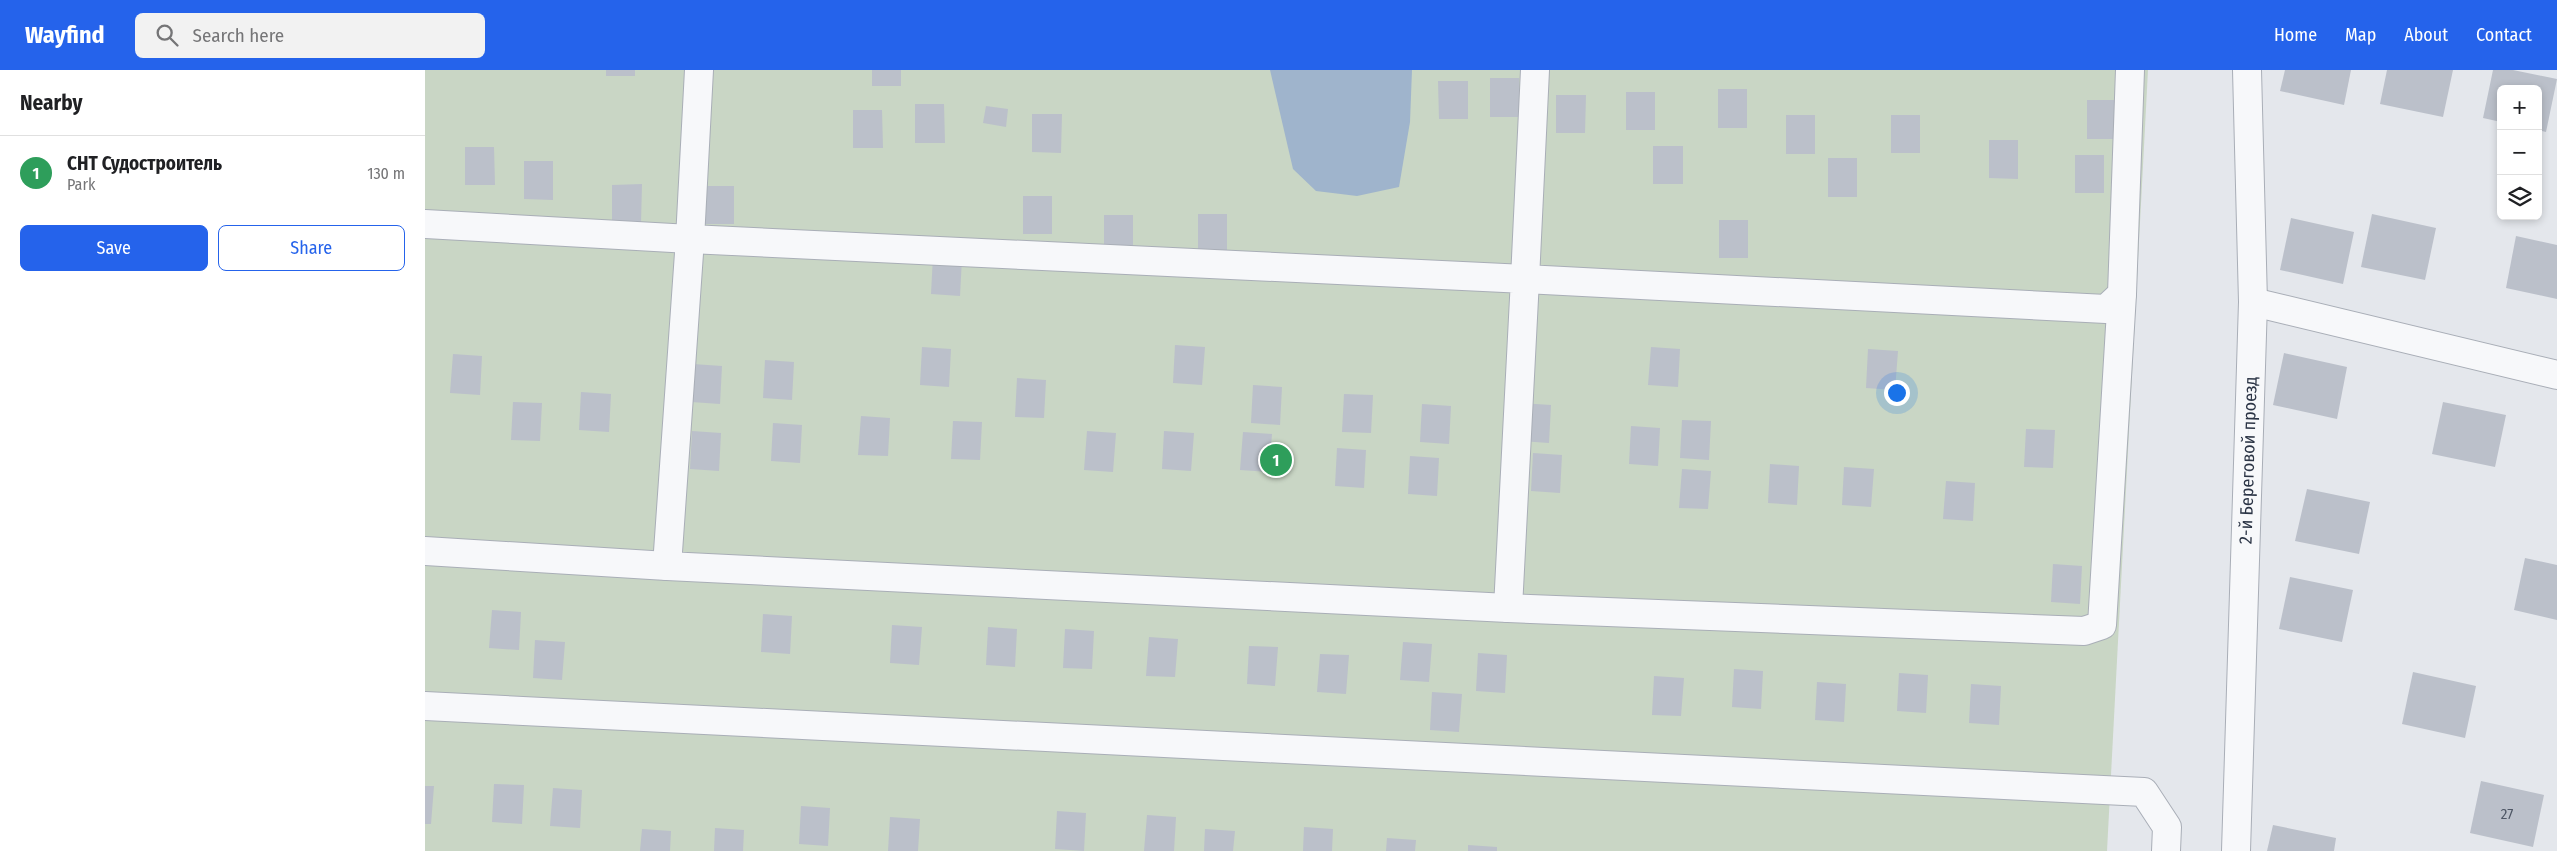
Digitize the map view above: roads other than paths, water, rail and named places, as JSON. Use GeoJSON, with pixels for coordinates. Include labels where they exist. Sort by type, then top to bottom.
{"type":"FeatureCollection","features":[{"type":"Feature","properties":{"kind":"street"},"geometry":{"type":"LineString","coordinates":[[667,566],[699,70]]}},
{"type":"Feature","properties":{"kind":"street"},"geometry":{"type":"LineString","coordinates":[[1509,608],[1535,70]]}},
{"type":"Feature","properties":{"kind":"street"},"geometry":{"type":"LineString","coordinates":[[425,551],[667,566],[1509,608],[2084,631],[2101,625],[2122,294],[2130,70]]}},
{"type":"Feature","properties":{"kind":"street","name":"2-й Береговой проезд"},"geometry":{"type":"LineString","coordinates":[[2236,851],[2253,302],[2247,70]]}},
{"type":"Feature","properties":{"kind":"street"},"geometry":{"type":"LineString","coordinates":[[425,224],[689,239],[2106,309],[2122,294]]}},
{"type":"Feature","properties":{"kind":"street"},"geometry":{"type":"LineString","coordinates":[[2253,302],[2557,375]]}},
{"type":"Feature","properties":{"kind":"street"},"geometry":{"type":"LineString","coordinates":[[425,706],[2144,792],[2167,828],[2165,851]]}},
{"type":"Feature","properties":{"kind":"water"},"geometry":{"type":"Polygon","coordinates":[[[1270,70],[1412,70],[1410,122],[1399,187],[1357,196],[1316,191],[1293,169],[1270,70]]]}},
{"type":"Feature","properties":{"kind":"place","name":"СНТ Судостроитель"},"geometry":{"type":"Point","coordinates":[1276,460]}}]}
